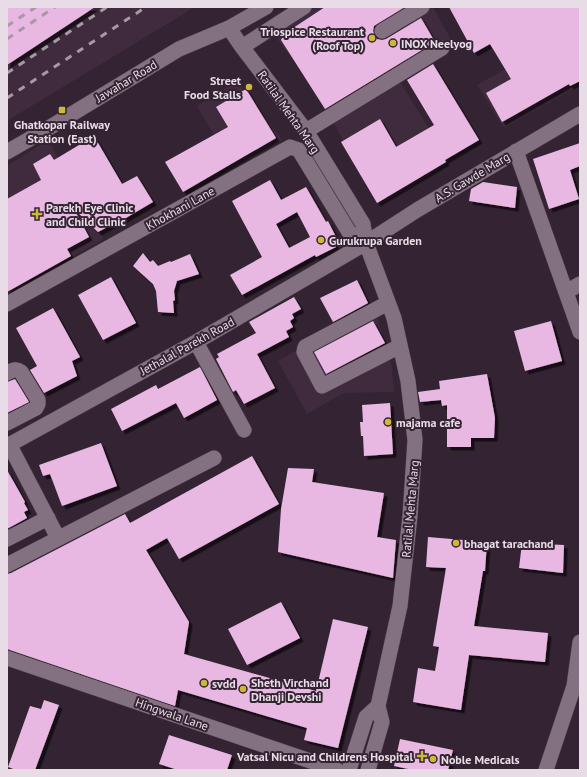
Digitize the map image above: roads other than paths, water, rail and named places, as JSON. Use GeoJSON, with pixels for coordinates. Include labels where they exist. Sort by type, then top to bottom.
{"type":"FeatureCollection","features":[{"type":"Feature","properties":{"kind":"street","name":"Jawahar Road"},"geometry":{"type":"LineString","coordinates":[[7,152],[179,49],[229,28],[266,7]]}},
{"type":"Feature","properties":{"kind":"street"},"geometry":{"type":"LineString","coordinates":[[229,28],[242,47],[304,7]]}},
{"type":"Feature","properties":{"kind":"street"},"geometry":{"type":"LineString","coordinates":[[382,31],[422,7]]}},
{"type":"Feature","properties":{"kind":"street","name":"Ratilal Mehta Marg"},"geometry":{"type":"LineString","coordinates":[[242,47],[306,131],[363,224],[366,243],[394,318],[408,381],[415,448],[410,516],[400,606],[378,706],[366,717],[349,770]]}},
{"type":"Feature","properties":{"kind":"street"},"geometry":{"type":"LineString","coordinates":[[306,131],[442,48]]}},
{"type":"Feature","properties":{"kind":"street","name":"A.S. Gawde Marg"},"geometry":{"type":"LineString","coordinates":[[366,243],[417,210],[580,114]]}},
{"type":"Feature","properties":{"kind":"street","name":"Ratilal Mehta Marg"},"geometry":{"type":"LineString","coordinates":[[290,147],[299,150],[349,232],[366,243]]}},
{"type":"Feature","properties":{"kind":"street","name":"Khokhani Lane"},"geometry":{"type":"LineString","coordinates":[[7,304],[290,147]]}},
{"type":"Feature","properties":{"kind":"street"},"geometry":{"type":"LineString","coordinates":[[516,151],[580,332]]}},
{"type":"Feature","properties":{"kind":"street","name":"Jethalal Parekh Road"},"geometry":{"type":"LineString","coordinates":[[8,445],[196,342],[366,243]]}},
{"type":"Feature","properties":{"kind":"street"},"geometry":{"type":"LineString","coordinates":[[566,292],[580,284]]}},
{"type":"Feature","properties":{"kind":"street"},"geometry":{"type":"LineString","coordinates":[[388,303],[305,347],[304,352],[322,386],[400,346]]}},
{"type":"Feature","properties":{"kind":"street"},"geometry":{"type":"LineString","coordinates":[[196,342],[244,430]]}},
{"type":"Feature","properties":{"kind":"street"},"geometry":{"type":"LineString","coordinates":[[7,373],[14,369],[21,372],[38,400],[36,408],[7,423]]}},
{"type":"Feature","properties":{"kind":"street"},"geometry":{"type":"LineString","coordinates":[[8,445],[13,465],[48,518],[58,538]]}},
{"type":"Feature","properties":{"kind":"street"},"geometry":{"type":"LineString","coordinates":[[7,565],[214,458]]}},
{"type":"Feature","properties":{"kind":"street"},"geometry":{"type":"LineString","coordinates":[[7,539],[48,518]]}},
{"type":"Feature","properties":{"kind":"street"},"geometry":{"type":"LineString","coordinates":[[546,770],[578,674],[580,642]]}},
{"type":"Feature","properties":{"kind":"street","name":"Hingwala Lane"},"geometry":{"type":"LineString","coordinates":[[7,658],[337,770]]}},
{"type":"Feature","properties":{"kind":"street"},"geometry":{"type":"LineString","coordinates":[[368,770],[382,722],[378,706]]}},
{"type":"Feature","properties":{"kind":"railway"},"geometry":{"type":"LineString","coordinates":[[7,26],[36,7]]}},
{"type":"Feature","properties":{"kind":"railway"},"geometry":{"type":"LineString","coordinates":[[7,39],[55,7]]}},
{"type":"Feature","properties":{"kind":"railway"},"geometry":{"type":"LineString","coordinates":[[7,73],[107,7]]}},
{"type":"Feature","properties":{"kind":"railway"},"geometry":{"type":"LineString","coordinates":[[7,98],[146,7]]}},
{"type":"Feature","properties":{"kind":"place","name":"Triospice Restaurant (Roof Top)"},"geometry":{"type":"Point","coordinates":[372,38]}},
{"type":"Feature","properties":{"kind":"place","name":"INOX Neelyog"},"geometry":{"type":"Point","coordinates":[393,43]}},
{"type":"Feature","properties":{"kind":"place","name":"Street Food Stalls"},"geometry":{"type":"Point","coordinates":[249,87]}},
{"type":"Feature","properties":{"kind":"place","name":"Ghatkopar Railway Station (East)"},"geometry":{"type":"Point","coordinates":[62,110]}},
{"type":"Feature","properties":{"kind":"place","name":"Parekh Eye Clinic and Child Clinic"},"geometry":{"type":"Point","coordinates":[37,214]}},
{"type":"Feature","properties":{"kind":"place","name":"Gurukrupa Garden"},"geometry":{"type":"Point","coordinates":[321,240]}},
{"type":"Feature","properties":{"kind":"place","name":"majama cafe"},"geometry":{"type":"Point","coordinates":[388,422]}},
{"type":"Feature","properties":{"kind":"place","name":"bhagat tarachand"},"geometry":{"type":"Point","coordinates":[456,543]}},
{"type":"Feature","properties":{"kind":"place","name":"svdd"},"geometry":{"type":"Point","coordinates":[204,683]}},
{"type":"Feature","properties":{"kind":"place","name":"Sheth Virchand Dhanji Devshi"},"geometry":{"type":"Point","coordinates":[243,689]}},
{"type":"Feature","properties":{"kind":"place","name":"Vatsal Nicu and Childrens Hospital"},"geometry":{"type":"Point","coordinates":[422,756]}},
{"type":"Feature","properties":{"kind":"place","name":"Noble Medicals"},"geometry":{"type":"Point","coordinates":[433,759]}}]}
